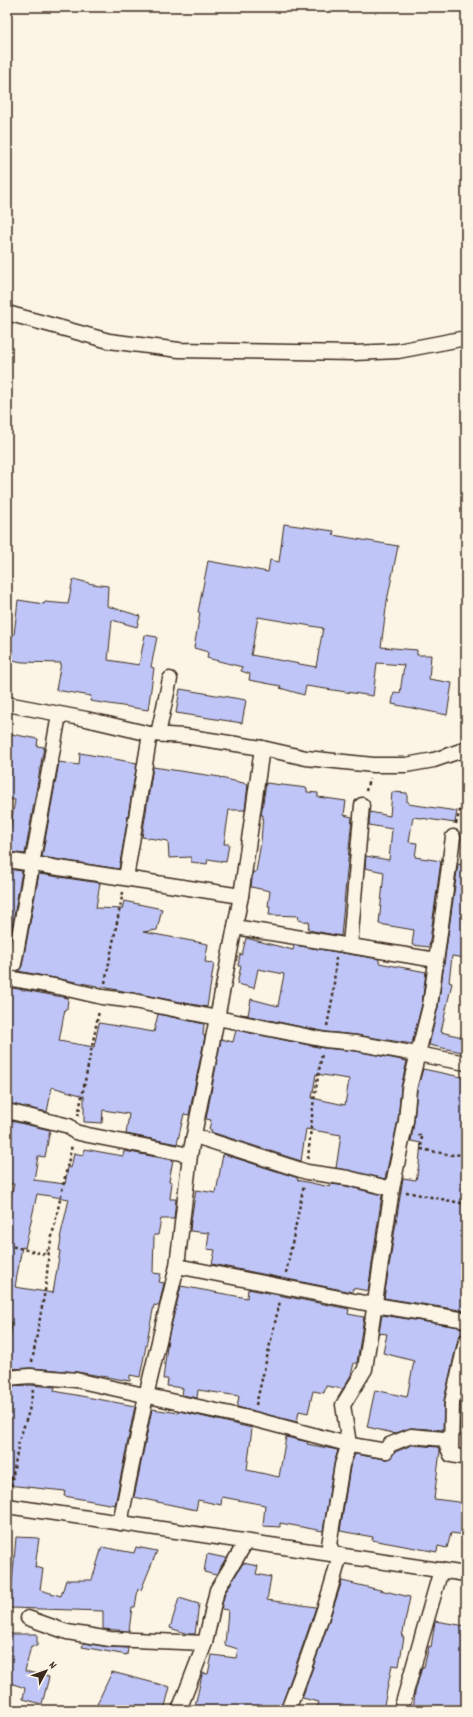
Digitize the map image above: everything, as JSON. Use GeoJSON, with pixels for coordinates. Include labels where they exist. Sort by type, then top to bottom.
{"type":"FeatureCollection","features":[{"type":"Feature","properties":{"kind":"street"},"geometry":{"type":"LineString","coordinates":[[7,313],[109,342],[178,350],[354,353],[398,350],[466,338]]}},
{"type":"Feature","properties":{"kind":"street"},"geometry":{"type":"LineString","coordinates":[[126,878],[154,734],[170,679]]}},
{"type":"Feature","properties":{"kind":"street"},"geometry":{"type":"LineString","coordinates":[[7,704],[154,734],[184,736],[262,748],[306,758],[373,765],[406,766],[434,760],[466,749]]}},
{"type":"Feature","properties":{"kind":"street"},"geometry":{"type":"LineString","coordinates":[[14,964],[59,714]]}},
{"type":"Feature","properties":{"kind":"street"},"geometry":{"type":"LineString","coordinates":[[120,1523],[146,1396],[177,1266],[190,1155],[195,1136],[241,896],[262,748]]}},
{"type":"Feature","properties":{"kind":"street"},"geometry":{"type":"LineString","coordinates":[[350,945],[362,805]]}},
{"type":"Feature","properties":{"kind":"street"},"geometry":{"type":"LineString","coordinates":[[337,1554],[329,1545],[342,1464],[349,1444],[343,1405],[365,1369],[392,1189],[406,1121],[409,1089],[430,1006],[453,837]]}},
{"type":"Feature","properties":{"kind":"street"},"geometry":{"type":"LineString","coordinates":[[7,860],[241,896]]}},
{"type":"Feature","properties":{"kind":"street"},"geometry":{"type":"LineString","coordinates":[[235,927],[436,960]]}},
{"type":"Feature","properties":{"kind":"street"},"geometry":{"type":"LineString","coordinates":[[7,978],[59,987],[102,997],[134,1001],[325,1040],[356,1043],[466,1063]]}},
{"type":"Feature","properties":{"kind":"street"},"geometry":{"type":"LineString","coordinates":[[7,1111],[69,1126],[75,1132],[190,1155]]}},
{"type":"Feature","properties":{"kind":"street"},"geometry":{"type":"LineString","coordinates":[[195,1136],[307,1172],[348,1178],[392,1189]]}},
{"type":"Feature","properties":{"kind":"street"},"geometry":{"type":"LineString","coordinates":[[177,1266],[375,1306],[466,1320]]}},
{"type":"Feature","properties":{"kind":"street"},"geometry":{"type":"LineString","coordinates":[[451,1455],[452,1402],[466,1341]]}},
{"type":"Feature","properties":{"kind":"street"},"geometry":{"type":"LineString","coordinates":[[7,1378],[30,1376],[76,1380],[253,1419],[349,1444],[386,1451],[389,1445],[411,1436],[444,1439],[451,1455]]}},
{"type":"Feature","properties":{"kind":"street"},"geometry":{"type":"LineString","coordinates":[[451,1455],[466,1458]]}},
{"type":"Feature","properties":{"kind":"street"},"geometry":{"type":"LineString","coordinates":[[7,1506],[466,1574]]}},
{"type":"Feature","properties":{"kind":"street"},"geometry":{"type":"LineString","coordinates":[[179,1710],[205,1643],[217,1590],[246,1542]]}},
{"type":"Feature","properties":{"kind":"street"},"geometry":{"type":"LineString","coordinates":[[288,1710],[310,1653],[329,1596],[337,1554]]}},
{"type":"Feature","properties":{"kind":"street"},"geometry":{"type":"LineString","coordinates":[[401,1710],[441,1570]]}},
{"type":"Feature","properties":{"kind":"street"},"geometry":{"type":"LineString","coordinates":[[28,1618],[68,1632],[110,1639],[205,1643]]}},
{"type":"Feature","properties":{"kind":"path"},"geometry":{"type":"LineString","coordinates":[[362,805],[373,765]]}},
{"type":"Feature","properties":{"kind":"path"},"geometry":{"type":"LineString","coordinates":[[453,837],[466,789]]}},
{"type":"Feature","properties":{"kind":"path"},"geometry":{"type":"LineString","coordinates":[[7,1245],[43,1254],[49,1250],[75,1132],[126,878]]}},
{"type":"Feature","properties":{"kind":"path"},"geometry":{"type":"LineString","coordinates":[[406,1121],[407,1133],[422,1135],[421,1149],[451,1155],[466,1154]]}},
{"type":"Feature","properties":{"kind":"path"},"geometry":{"type":"LineString","coordinates":[[392,1189],[466,1204]]}},
{"type":"Feature","properties":{"kind":"building"},"geometry":{"type":"Polygon","coordinates":[[[284,524],[334,531],[333,535],[398,546],[387,601],[381,647],[417,650],[417,655],[431,655],[429,679],[452,683],[447,715],[392,704],[394,692],[400,693],[404,665],[377,663],[373,696],[306,686],[304,695],[280,688],[281,686],[249,680],[250,674],[241,671],[242,667],[207,658],[208,652],[194,648],[200,613],[198,612],[208,561],[268,572],[270,560],[279,562],[284,524]],[[258,617],[251,655],[316,667],[323,628],[258,617]]]}},
{"type":"Feature","properties":{"kind":"building"},"geometry":{"type":"Polygon","coordinates":[[[73,579],[108,586],[107,606],[140,616],[137,627],[112,620],[108,660],[139,665],[145,635],[157,637],[151,667],[154,668],[148,710],[90,701],[91,696],[56,690],[61,663],[22,662],[7,659],[7,634],[14,635],[18,600],[44,604],[45,602],[68,604],[73,579]]]}},
{"type":"Feature","properties":{"kind":"building"},"geometry":{"type":"Polygon","coordinates":[[[180,689],[246,700],[242,723],[176,713],[180,689]]]}},
{"type":"Feature","properties":{"kind":"building"},"geometry":{"type":"Polygon","coordinates":[[[11,734],[38,739],[37,746],[44,747],[25,854],[7,852],[7,829],[10,830],[15,800],[7,799],[7,738],[10,738],[11,734]]]}},
{"type":"Feature","properties":{"kind":"building"},"geometry":{"type":"Polygon","coordinates":[[[80,753],[137,763],[119,869],[42,857],[59,762],[79,765],[80,753]]]}},
{"type":"Feature","properties":{"kind":"building"},"geometry":{"type":"Polygon","coordinates":[[[153,767],[220,777],[248,784],[245,810],[229,810],[224,844],[229,844],[226,862],[208,859],[207,864],[191,862],[191,857],[169,858],[168,841],[142,837],[153,767]]]}},
{"type":"Feature","properties":{"kind":"building"},"geometry":{"type":"Polygon","coordinates":[[[266,783],[307,788],[307,792],[318,793],[318,797],[346,801],[344,815],[352,817],[341,936],[308,930],[309,922],[298,920],[299,916],[269,915],[270,906],[268,906],[270,891],[251,887],[253,872],[256,872],[261,842],[263,815],[261,815],[266,783]]]}},
{"type":"Feature","properties":{"kind":"building"},"geometry":{"type":"Polygon","coordinates":[[[392,792],[407,793],[408,804],[457,811],[455,823],[413,817],[409,842],[417,843],[415,857],[441,861],[429,947],[412,945],[414,930],[379,924],[384,872],[365,868],[366,856],[389,860],[392,829],[369,825],[370,812],[390,816],[392,792]]]}},
{"type":"Feature","properties":{"kind":"building"},"geometry":{"type":"Polygon","coordinates":[[[458,864],[466,865],[466,958],[452,956],[449,982],[452,983],[441,1032],[466,1038],[466,1053],[429,1045],[438,1007],[458,864]]]}},
{"type":"Feature","properties":{"kind":"building"},"geometry":{"type":"Polygon","coordinates":[[[7,869],[22,871],[7,955],[7,869]]]}},
{"type":"Feature","properties":{"kind":"building"},"geometry":{"type":"Polygon","coordinates":[[[39,874],[100,883],[96,908],[122,909],[124,901],[162,909],[157,930],[143,932],[208,944],[205,962],[214,963],[207,1007],[18,971],[22,966],[39,874]]]}},
{"type":"Feature","properties":{"kind":"building"},"geometry":{"type":"Polygon","coordinates":[[[246,938],[293,950],[294,945],[379,959],[379,963],[426,972],[422,1004],[412,1044],[357,1035],[326,1032],[240,1014],[248,1015],[251,999],[278,1006],[284,974],[258,969],[254,988],[237,984],[241,966],[238,966],[240,954],[242,955],[246,938]]]}},
{"type":"Feature","properties":{"kind":"building"},"geometry":{"type":"Polygon","coordinates":[[[7,987],[68,998],[67,1009],[65,1009],[59,1041],[94,1047],[99,1023],[154,1032],[158,1014],[204,1024],[203,1035],[205,1036],[189,1115],[184,1114],[177,1144],[126,1134],[129,1114],[103,1110],[102,1123],[84,1122],[84,1096],[52,1087],[47,1112],[7,1103],[7,987]]]}},
{"type":"Feature","properties":{"kind":"building"},"geometry":{"type":"Polygon","coordinates":[[[236,1030],[323,1048],[355,1051],[407,1061],[401,1087],[398,1120],[385,1179],[336,1168],[341,1135],[306,1129],[301,1161],[211,1132],[212,1130],[209,1130],[211,1120],[206,1119],[221,1039],[233,1042],[236,1030]],[[316,1074],[312,1098],[345,1105],[349,1079],[316,1074]]]}},
{"type":"Feature","properties":{"kind":"building"},"geometry":{"type":"Polygon","coordinates":[[[423,1069],[466,1078],[466,1153],[462,1181],[466,1181],[466,1200],[463,1226],[466,1226],[466,1311],[384,1298],[403,1178],[416,1180],[419,1164],[421,1143],[411,1141],[417,1090],[423,1069]]]}},
{"type":"Feature","properties":{"kind":"building"},"geometry":{"type":"Polygon","coordinates":[[[7,1120],[50,1130],[45,1157],[38,1156],[34,1180],[65,1184],[68,1167],[71,1168],[74,1153],[83,1155],[84,1149],[123,1156],[124,1151],[173,1160],[169,1181],[172,1182],[170,1199],[176,1199],[174,1219],[161,1219],[158,1235],[154,1235],[153,1273],[161,1274],[159,1282],[164,1283],[159,1306],[154,1305],[140,1377],[130,1375],[130,1381],[77,1372],[31,1368],[7,1369],[7,1357],[12,1323],[7,1322],[7,1213],[14,1184],[7,1184],[7,1159],[9,1159],[11,1129],[7,1129],[7,1120]],[[37,1194],[25,1248],[22,1247],[15,1287],[53,1293],[60,1251],[60,1238],[69,1199],[37,1194]]]}},
{"type":"Feature","properties":{"kind":"building"},"geometry":{"type":"Polygon","coordinates":[[[223,1154],[298,1178],[297,1180],[330,1187],[331,1184],[346,1186],[382,1195],[368,1291],[353,1288],[352,1292],[212,1264],[215,1250],[207,1249],[209,1233],[190,1231],[191,1220],[196,1190],[216,1193],[223,1154]]]}},
{"type":"Feature","properties":{"kind":"building"},"geometry":{"type":"Polygon","coordinates":[[[181,1286],[247,1298],[248,1289],[349,1309],[348,1314],[364,1317],[357,1363],[354,1363],[351,1375],[343,1389],[326,1386],[324,1393],[313,1391],[308,1413],[299,1411],[297,1422],[237,1407],[239,1396],[198,1390],[197,1398],[182,1395],[183,1388],[167,1386],[168,1379],[163,1379],[168,1338],[181,1286]]]}},
{"type":"Feature","properties":{"kind":"building"},"geometry":{"type":"Polygon","coordinates":[[[382,1315],[466,1328],[466,1333],[460,1335],[458,1339],[444,1400],[443,1430],[411,1428],[393,1434],[367,1427],[375,1390],[407,1397],[414,1361],[383,1353],[387,1334],[379,1333],[382,1315]]]}},
{"type":"Feature","properties":{"kind":"building"},"geometry":{"type":"Polygon","coordinates":[[[466,1379],[466,1438],[460,1436],[460,1403],[466,1379]]]}},
{"type":"Feature","properties":{"kind":"building"},"geometry":{"type":"Polygon","coordinates":[[[30,1385],[55,1387],[54,1391],[135,1406],[115,1505],[64,1496],[65,1491],[7,1485],[7,1399],[9,1386],[30,1385]]]}},
{"type":"Feature","properties":{"kind":"building"},"geometry":{"type":"Polygon","coordinates":[[[152,1409],[179,1413],[179,1411],[252,1428],[247,1470],[279,1477],[286,1437],[308,1442],[307,1444],[338,1450],[334,1464],[323,1531],[280,1523],[280,1527],[263,1526],[265,1505],[222,1497],[221,1505],[198,1500],[196,1510],[134,1497],[152,1409]]]}},
{"type":"Feature","properties":{"kind":"building"},"geometry":{"type":"Polygon","coordinates":[[[412,1445],[438,1447],[440,1451],[434,1499],[466,1503],[466,1535],[451,1533],[447,1548],[438,1546],[437,1552],[372,1540],[373,1537],[340,1531],[350,1467],[355,1454],[389,1459],[395,1452],[412,1445]]]}},
{"type":"Feature","properties":{"kind":"building"},"geometry":{"type":"Polygon","coordinates":[[[16,1537],[39,1538],[35,1567],[43,1569],[40,1590],[61,1596],[66,1580],[92,1580],[102,1547],[134,1553],[136,1547],[157,1551],[141,1590],[138,1589],[135,1607],[132,1607],[129,1631],[103,1629],[103,1611],[10,1608],[16,1537]]]}},
{"type":"Feature","properties":{"kind":"building"},"geometry":{"type":"Polygon","coordinates":[[[207,1554],[226,1558],[216,1575],[204,1572],[207,1554]]]}},
{"type":"Feature","properties":{"kind":"building"},"geometry":{"type":"Polygon","coordinates":[[[243,1563],[258,1566],[256,1574],[271,1577],[267,1600],[316,1607],[308,1631],[280,1710],[194,1710],[202,1673],[208,1674],[212,1655],[236,1658],[238,1649],[225,1645],[228,1610],[221,1609],[225,1593],[243,1563]]]}},
{"type":"Feature","properties":{"kind":"building"},"geometry":{"type":"Polygon","coordinates":[[[342,1581],[410,1597],[402,1637],[404,1637],[399,1666],[392,1665],[383,1710],[316,1710],[319,1702],[302,1698],[342,1581]]]}},
{"type":"Feature","properties":{"kind":"building"},"geometry":{"type":"Polygon","coordinates":[[[179,1598],[199,1604],[195,1634],[188,1634],[170,1628],[179,1598]]]}},
{"type":"Feature","properties":{"kind":"building"},"geometry":{"type":"Polygon","coordinates":[[[435,1621],[466,1626],[466,1701],[464,1710],[413,1710],[415,1692],[422,1667],[424,1667],[429,1646],[431,1647],[435,1621]]]}},
{"type":"Feature","properties":{"kind":"building"},"geometry":{"type":"Polygon","coordinates":[[[7,1634],[37,1634],[37,1646],[31,1646],[25,1671],[49,1677],[42,1704],[23,1699],[25,1688],[7,1682],[7,1634]]]}},
{"type":"Feature","properties":{"kind":"building"},"geometry":{"type":"Polygon","coordinates":[[[84,1643],[128,1648],[127,1655],[82,1647],[84,1643]]]}},
{"type":"Feature","properties":{"kind":"building"},"geometry":{"type":"Polygon","coordinates":[[[112,1672],[170,1687],[164,1710],[110,1710],[97,1704],[112,1672]]]}}]}
